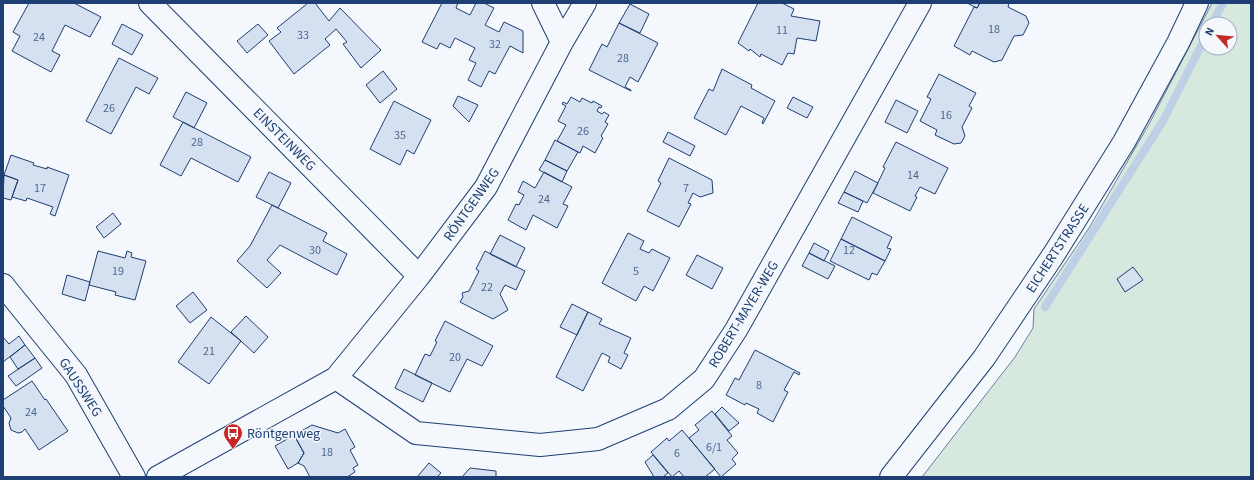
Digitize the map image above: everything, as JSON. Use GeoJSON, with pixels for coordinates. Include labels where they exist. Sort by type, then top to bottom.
{"type":"FeatureCollection","features":[{"type":"Feature","properties":{"kind":"street","name":"EINSTEINWEG"},"geometry":{"type":"LineString","coordinates":[[150,3],[419,276]]}},
{"type":"Feature","properties":{"kind":"street"},"geometry":{"type":"LineString","coordinates":[[542,3],[562,42]]}},
{"type":"Feature","properties":{"kind":"street","name":"RÖNTGENWEG"},"geometry":{"type":"LineString","coordinates":[[158,477],[336,378],[419,276],[486,187],[562,42],[585,3]]}},
{"type":"Feature","properties":{"kind":"street","name":"ROBERT-MAYER-WEG"},"geometry":{"type":"LineString","coordinates":[[336,378],[416,433],[540,446],[598,439],[668,409],[704,379],[736,330],[920,3]]}},
{"type":"Feature","properties":{"kind":"street","name":"EICHERTSTRASSE"},"geometry":{"type":"LineString","coordinates":[[891,477],[984,358],[1054,254],[1124,142],[1178,43],[1197,3]]}},
{"type":"Feature","properties":{"kind":"street","name":"GAUSSWEG"},"geometry":{"type":"LineString","coordinates":[[3,285],[76,375],[134,477]]}},
{"type":"Feature","properties":{"kind":"shaded area"},"geometry":{"type":"Polygon","coordinates":[[[1212,3],[1251,3],[1251,477],[922,477],[1015,357],[1033,328],[1034,309],[1089,228],[1149,124],[1198,30],[1198,56],[1238,56],[1238,16],[1205,16],[1212,3]]]}},
{"type":"Feature","properties":{"kind":"building"},"geometry":{"type":"Polygon","coordinates":[[[29,3],[74,3],[101,17],[90,37],[65,25],[52,51],[60,55],[51,72],[12,51],[20,36],[13,32],[29,3]]]}},
{"type":"Feature","properties":{"kind":"building"},"geometry":{"type":"Polygon","coordinates":[[[308,3],[315,3],[329,21],[340,8],[381,50],[361,68],[343,44],[347,42],[336,29],[325,39],[330,45],[294,74],[269,41],[281,32],[277,28],[308,3]]]}},
{"type":"Feature","properties":{"kind":"building"},"geometry":{"type":"Polygon","coordinates":[[[442,3],[458,3],[456,8],[470,15],[476,3],[484,3],[494,8],[485,25],[499,32],[504,22],[523,31],[523,53],[510,46],[495,74],[489,71],[481,87],[468,80],[476,63],[469,60],[475,48],[455,38],[450,48],[440,43],[437,49],[422,42],[442,3]]]}},
{"type":"Feature","properties":{"kind":"building"},"geometry":{"type":"Polygon","coordinates":[[[758,3],[782,3],[794,9],[791,16],[820,21],[816,41],[797,38],[794,54],[788,53],[782,65],[761,54],[760,57],[750,49],[749,51],[738,43],[758,3]]]}},
{"type":"Feature","properties":{"kind":"building"},"geometry":{"type":"Polygon","coordinates":[[[967,3],[980,3],[977,8],[967,3]]]}},
{"type":"Feature","properties":{"kind":"building"},"geometry":{"type":"Polygon","coordinates":[[[980,3],[1009,3],[1008,7],[1026,16],[1029,23],[1023,35],[1014,36],[1002,60],[994,62],[972,51],[970,55],[954,46],[974,7],[977,8],[980,3]]]}},
{"type":"Feature","properties":{"kind":"building"},"geometry":{"type":"Polygon","coordinates":[[[630,4],[649,14],[640,33],[619,23],[630,4]]]}},
{"type":"Feature","properties":{"kind":"building"},"geometry":{"type":"Polygon","coordinates":[[[619,23],[658,43],[638,82],[630,77],[625,87],[631,91],[589,70],[602,44],[607,47],[619,23]]]}},
{"type":"Feature","properties":{"kind":"building"},"geometry":{"type":"Polygon","coordinates":[[[122,24],[143,35],[132,55],[112,44],[122,24]]]}},
{"type":"Feature","properties":{"kind":"building"},"geometry":{"type":"Polygon","coordinates":[[[258,24],[268,35],[247,53],[237,41],[258,24]]]}},
{"type":"Feature","properties":{"kind":"building"},"geometry":{"type":"Polygon","coordinates":[[[119,58],[158,78],[149,94],[136,87],[111,134],[86,121],[119,58]]]}},
{"type":"Feature","properties":{"kind":"building"},"geometry":{"type":"Polygon","coordinates":[[[722,69],[752,85],[751,88],[775,101],[763,124],[764,118],[741,106],[726,135],[694,118],[709,89],[713,91],[722,69]]]}},
{"type":"Feature","properties":{"kind":"building"},"geometry":{"type":"Polygon","coordinates":[[[383,71],[397,89],[380,103],[366,85],[383,71]]]}},
{"type":"Feature","properties":{"kind":"building"},"geometry":{"type":"Polygon","coordinates":[[[939,74],[976,93],[969,106],[972,108],[962,127],[965,136],[961,143],[954,144],[935,135],[937,130],[920,121],[931,99],[927,97],[939,74]]]}},
{"type":"Feature","properties":{"kind":"building"},"geometry":{"type":"Polygon","coordinates":[[[186,92],[207,103],[194,128],[173,117],[186,92]]]}},
{"type":"Feature","properties":{"kind":"building"},"geometry":{"type":"Polygon","coordinates":[[[458,96],[478,105],[469,122],[453,106],[458,96]]]}},
{"type":"Feature","properties":{"kind":"building"},"geometry":{"type":"Polygon","coordinates":[[[571,97],[580,102],[582,98],[592,103],[593,101],[602,106],[601,108],[599,107],[597,111],[602,114],[604,112],[609,115],[605,122],[608,124],[601,136],[603,138],[595,153],[583,146],[580,153],[557,141],[566,125],[558,121],[566,106],[562,104],[563,102],[567,104],[571,97]]]}},
{"type":"Feature","properties":{"kind":"building"},"geometry":{"type":"Polygon","coordinates":[[[793,97],[813,107],[807,118],[787,108],[793,97]]]}},
{"type":"Feature","properties":{"kind":"building"},"geometry":{"type":"Polygon","coordinates":[[[896,100],[918,111],[907,133],[885,122],[896,100]]]}},
{"type":"Feature","properties":{"kind":"building"},"geometry":{"type":"Polygon","coordinates":[[[394,101],[431,120],[414,154],[407,150],[400,165],[370,149],[394,101]]]}},
{"type":"Feature","properties":{"kind":"building"},"geometry":{"type":"Polygon","coordinates":[[[183,122],[251,157],[238,182],[191,158],[181,176],[160,165],[183,122]]]}},
{"type":"Feature","properties":{"kind":"building"},"geometry":{"type":"Polygon","coordinates":[[[668,132],[695,146],[690,156],[663,142],[668,132]]]}},
{"type":"Feature","properties":{"kind":"building"},"geometry":{"type":"Polygon","coordinates":[[[555,140],[578,152],[567,171],[545,160],[555,140]]]}},
{"type":"Feature","properties":{"kind":"building"},"geometry":{"type":"Polygon","coordinates":[[[896,142],[948,168],[935,194],[920,187],[910,211],[873,193],[885,168],[883,167],[896,142]]]}},
{"type":"Feature","properties":{"kind":"building"},"geometry":{"type":"Polygon","coordinates":[[[11,155],[34,163],[33,165],[47,169],[47,167],[69,175],[55,216],[50,214],[53,207],[27,198],[26,201],[12,197],[18,180],[4,175],[11,155]]]}},
{"type":"Feature","properties":{"kind":"building"},"geometry":{"type":"Polygon","coordinates":[[[669,158],[712,180],[713,193],[700,197],[693,193],[688,203],[691,204],[679,227],[647,211],[661,183],[658,181],[669,158]]]}},
{"type":"Feature","properties":{"kind":"building"},"geometry":{"type":"Polygon","coordinates":[[[545,160],[567,171],[562,182],[539,170],[545,160]]]}},
{"type":"Feature","properties":{"kind":"building"},"geometry":{"type":"Polygon","coordinates":[[[855,171],[878,183],[867,203],[844,192],[855,171]]]}},
{"type":"Feature","properties":{"kind":"building"},"geometry":{"type":"Polygon","coordinates":[[[269,172],[291,183],[278,208],[256,197],[269,172]]]}},
{"type":"Feature","properties":{"kind":"building"},"geometry":{"type":"Polygon","coordinates":[[[544,172],[572,187],[563,204],[568,206],[557,228],[533,215],[526,230],[508,220],[516,204],[519,205],[524,195],[518,192],[523,181],[535,188],[544,172]]]}},
{"type":"Feature","properties":{"kind":"building"},"geometry":{"type":"Polygon","coordinates":[[[4,175],[18,180],[11,200],[3,198],[4,175]]]}},
{"type":"Feature","properties":{"kind":"building"},"geometry":{"type":"Polygon","coordinates":[[[844,192],[863,201],[858,212],[838,203],[844,192]]]}},
{"type":"Feature","properties":{"kind":"building"},"geometry":{"type":"Polygon","coordinates":[[[272,205],[327,233],[323,241],[347,254],[337,275],[280,245],[267,260],[281,273],[267,288],[237,261],[250,246],[272,205]]]}},
{"type":"Feature","properties":{"kind":"building"},"geometry":{"type":"Polygon","coordinates":[[[113,213],[121,224],[104,238],[96,227],[113,213]]]}},
{"type":"Feature","properties":{"kind":"building"},"geometry":{"type":"Polygon","coordinates":[[[852,217],[892,237],[887,248],[891,249],[885,261],[841,239],[852,217]]]}},
{"type":"Feature","properties":{"kind":"building"},"geometry":{"type":"Polygon","coordinates":[[[628,233],[644,241],[640,249],[649,253],[652,249],[670,258],[653,291],[644,286],[636,301],[602,283],[628,233]]]}},
{"type":"Feature","properties":{"kind":"building"},"geometry":{"type":"Polygon","coordinates":[[[500,235],[525,248],[516,267],[490,254],[500,235]]]}},
{"type":"Feature","properties":{"kind":"building"},"geometry":{"type":"Polygon","coordinates":[[[841,239],[885,261],[877,275],[872,273],[869,280],[830,261],[841,239]]]}},
{"type":"Feature","properties":{"kind":"building"},"geometry":{"type":"Polygon","coordinates":[[[814,243],[829,251],[824,261],[809,253],[814,243]]]}},
{"type":"Feature","properties":{"kind":"building"},"geometry":{"type":"Polygon","coordinates":[[[98,251],[125,258],[127,251],[132,253],[131,257],[146,261],[135,300],[115,295],[116,292],[89,285],[98,251]]]}},
{"type":"Feature","properties":{"kind":"building"},"geometry":{"type":"Polygon","coordinates":[[[485,251],[525,271],[516,290],[505,285],[500,294],[508,310],[493,319],[460,302],[463,297],[462,293],[469,291],[479,271],[476,269],[485,251]]]}},
{"type":"Feature","properties":{"kind":"building"},"geometry":{"type":"Polygon","coordinates":[[[809,253],[835,266],[828,279],[802,266],[809,253]]]}},
{"type":"Feature","properties":{"kind":"building"},"geometry":{"type":"Polygon","coordinates":[[[697,255],[723,268],[712,289],[686,275],[697,255]]]}},
{"type":"Feature","properties":{"kind":"building"},"geometry":{"type":"Polygon","coordinates":[[[1133,267],[1143,280],[1125,292],[1117,279],[1133,267]]]}},
{"type":"Feature","properties":{"kind":"building"},"geometry":{"type":"Polygon","coordinates":[[[67,275],[90,282],[85,301],[62,294],[67,275]]]}},
{"type":"Feature","properties":{"kind":"building"},"geometry":{"type":"Polygon","coordinates":[[[193,292],[207,310],[190,323],[176,306],[193,292]]]}},
{"type":"Feature","properties":{"kind":"building"},"geometry":{"type":"Polygon","coordinates":[[[572,304],[588,312],[577,335],[560,327],[572,304]]]}},
{"type":"Feature","properties":{"kind":"building"},"geometry":{"type":"Polygon","coordinates":[[[588,312],[602,319],[599,324],[631,338],[624,353],[628,355],[621,369],[608,362],[610,357],[602,353],[583,391],[556,377],[588,312]]]}},
{"type":"Feature","properties":{"kind":"building"},"geometry":{"type":"Polygon","coordinates":[[[246,316],[268,337],[254,353],[231,332],[246,316]]]}},
{"type":"Feature","properties":{"kind":"building"},"geometry":{"type":"Polygon","coordinates":[[[211,317],[241,341],[209,384],[178,362],[211,317]]]}},
{"type":"Feature","properties":{"kind":"building"},"geometry":{"type":"Polygon","coordinates":[[[445,321],[493,346],[482,366],[467,359],[450,392],[415,375],[425,354],[430,356],[437,342],[435,341],[445,321]]]}},
{"type":"Feature","properties":{"kind":"building"},"geometry":{"type":"Polygon","coordinates":[[[19,336],[25,345],[3,362],[3,337],[9,344],[19,336]]]}},
{"type":"Feature","properties":{"kind":"building"},"geometry":{"type":"Polygon","coordinates":[[[25,345],[35,358],[18,369],[10,357],[25,345]]]}},
{"type":"Feature","properties":{"kind":"building"},"geometry":{"type":"Polygon","coordinates":[[[755,350],[800,373],[799,375],[794,372],[784,390],[788,392],[773,422],[757,413],[759,409],[746,403],[745,405],[726,395],[735,378],[739,380],[755,350]]]}},
{"type":"Feature","properties":{"kind":"building"},"geometry":{"type":"Polygon","coordinates":[[[35,358],[42,368],[16,386],[8,376],[35,358]]]}},
{"type":"Feature","properties":{"kind":"building"},"geometry":{"type":"Polygon","coordinates":[[[404,369],[432,383],[423,402],[395,388],[404,369]]]}},
{"type":"Feature","properties":{"kind":"building"},"geometry":{"type":"Polygon","coordinates":[[[32,381],[68,431],[39,450],[25,429],[18,433],[11,430],[9,423],[11,418],[3,406],[3,400],[32,381]]]}},
{"type":"Feature","properties":{"kind":"building"},"geometry":{"type":"Polygon","coordinates":[[[722,407],[739,423],[729,431],[715,414],[722,407]]]}},
{"type":"Feature","properties":{"kind":"building"},"geometry":{"type":"Polygon","coordinates":[[[712,411],[732,436],[727,440],[738,453],[732,459],[736,464],[721,477],[689,438],[699,430],[695,425],[712,411]]]}},
{"type":"Feature","properties":{"kind":"building"},"geometry":{"type":"Polygon","coordinates":[[[312,425],[338,433],[345,429],[355,447],[350,450],[358,465],[353,468],[355,472],[347,477],[310,477],[304,466],[298,463],[304,453],[294,435],[312,425]]]}},
{"type":"Feature","properties":{"kind":"building"},"geometry":{"type":"Polygon","coordinates":[[[682,430],[715,469],[705,477],[684,477],[679,471],[672,477],[651,452],[667,438],[669,441],[682,430]]]}},
{"type":"Feature","properties":{"kind":"building"},"geometry":{"type":"Polygon","coordinates":[[[294,435],[304,453],[298,463],[288,469],[275,446],[294,435]]]}},
{"type":"Feature","properties":{"kind":"building"},"geometry":{"type":"Polygon","coordinates":[[[653,455],[668,473],[663,477],[654,477],[645,462],[653,455]]]}},
{"type":"Feature","properties":{"kind":"building"},"geometry":{"type":"Polygon","coordinates":[[[429,463],[441,473],[437,477],[417,477],[429,463]]]}},
{"type":"Feature","properties":{"kind":"building"},"geometry":{"type":"Polygon","coordinates":[[[470,468],[496,471],[496,477],[462,477],[470,468]]]}},
{"type":"Feature","properties":{"kind":"waterway"},"geometry":{"type":"LineString","coordinates":[[1216,16],[1223,3]]}},
{"type":"Feature","properties":{"kind":"waterway"},"geometry":{"type":"LineString","coordinates":[[1045,307],[1163,121],[1198,52]]}},
{"type":"Feature","properties":{"kind":"place","name":"Röntgenweg"},"geometry":{"type":"Point","coordinates":[233,450]}}]}
